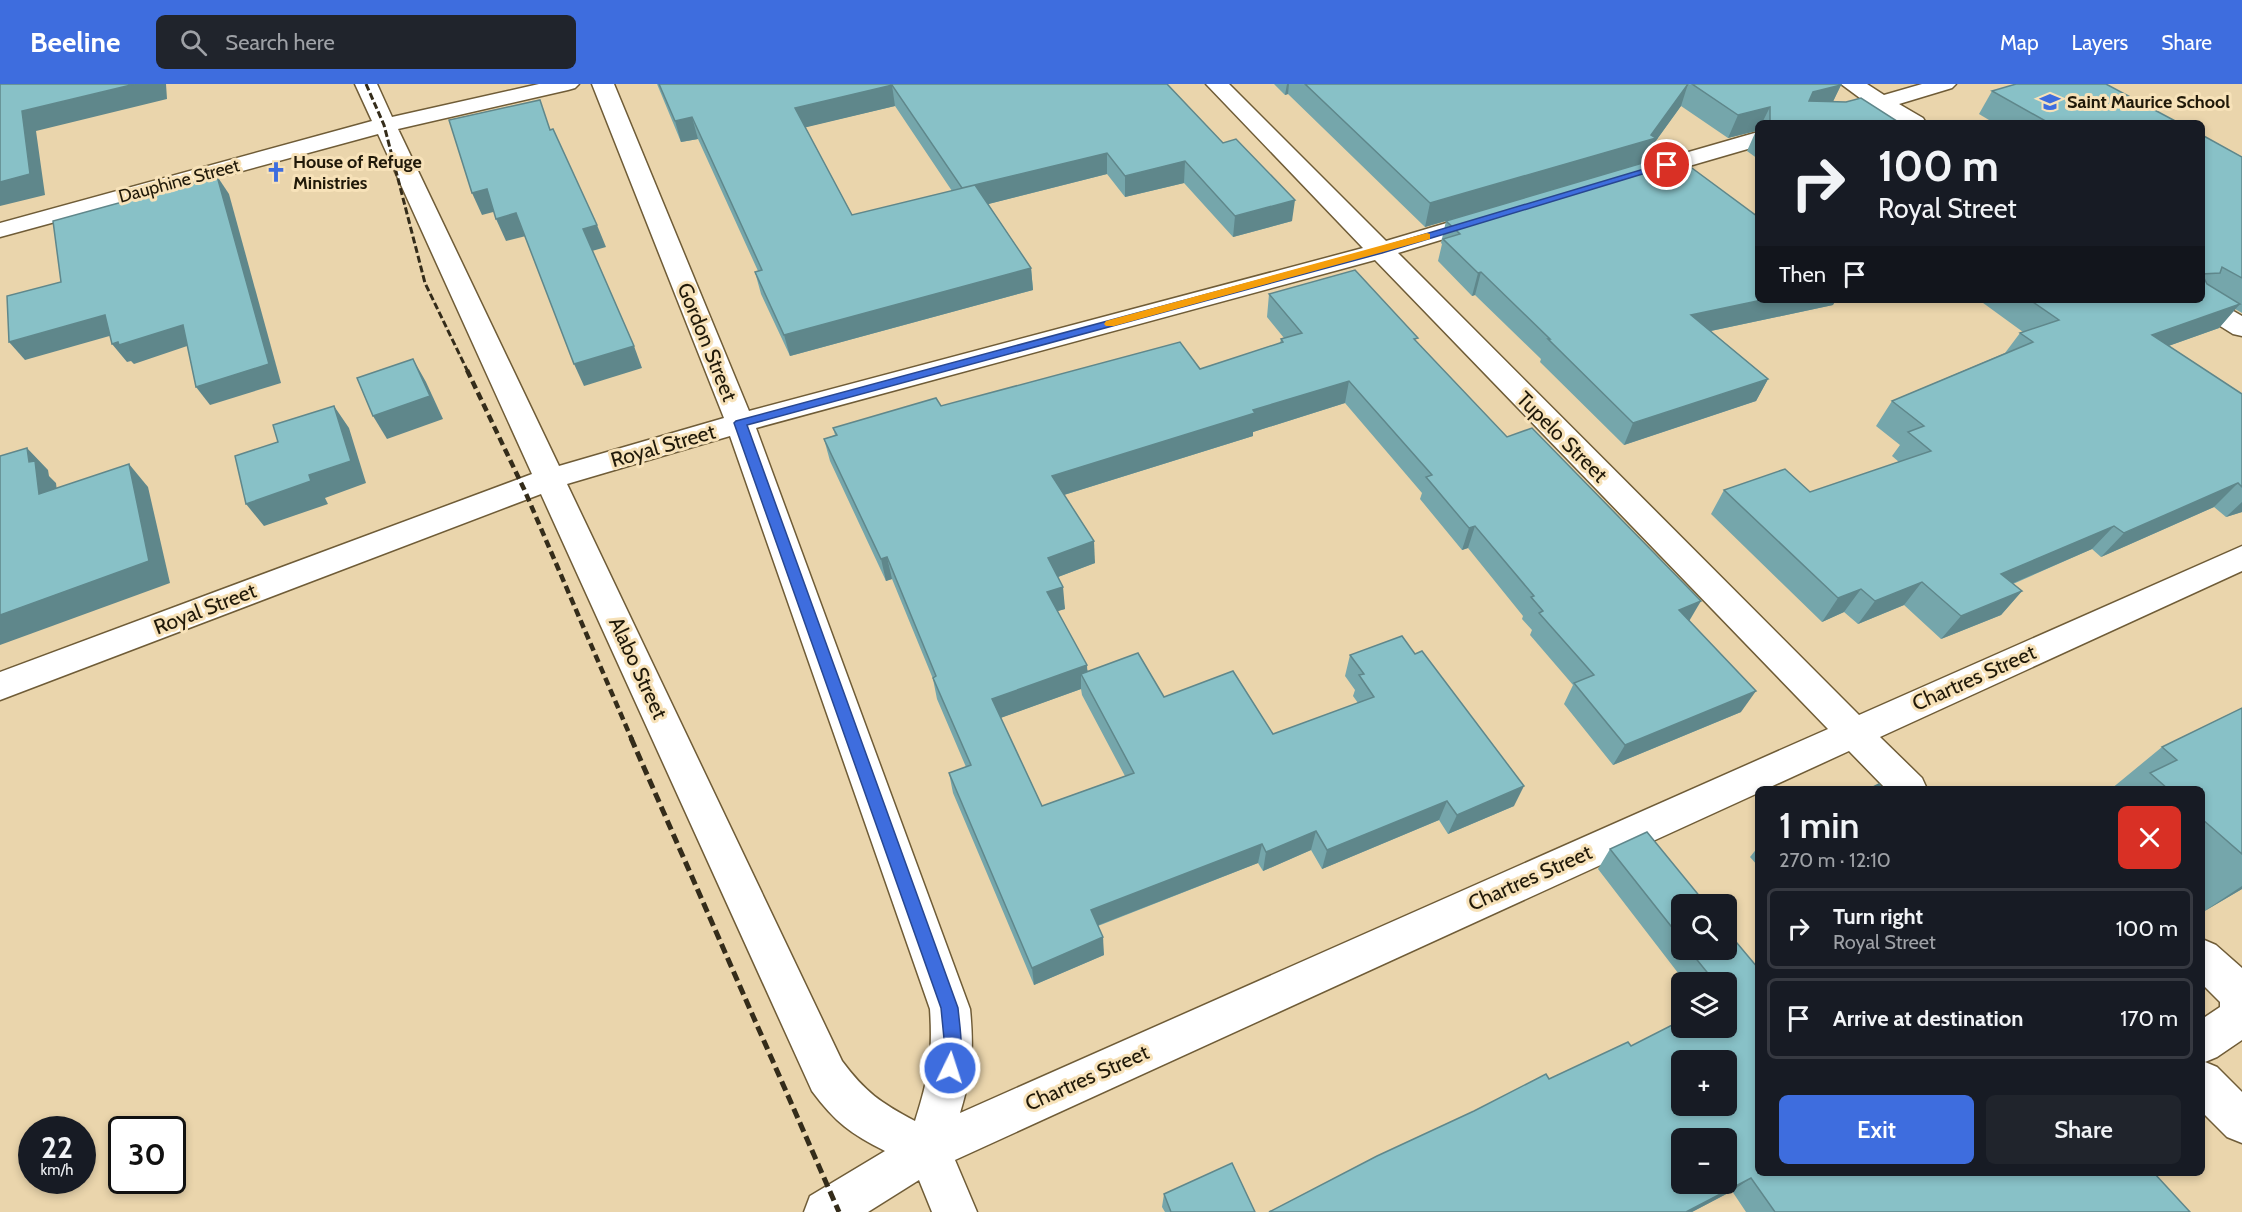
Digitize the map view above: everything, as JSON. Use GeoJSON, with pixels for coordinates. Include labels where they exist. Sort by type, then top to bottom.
{"type":"FeatureCollection","features":[{"type":"Feature","properties":{"kind":"street","name":"Alabo Street"},"geometry":{"type":"LineString","coordinates":[[366,84],[827,1076],[842,1096],[867,1119],[928,1150]]}},
{"type":"Feature","properties":{"kind":"street","name":"Dauphine Street"},"geometry":{"type":"LineString","coordinates":[[0,230],[384,125],[568,84]]}},
{"type":"Feature","properties":{"kind":"street","name":"Gordon Street"},"geometry":{"type":"LineString","coordinates":[[603,84],[740,423],[950,1008],[953,1049],[947,1087],[928,1150]]}},
{"type":"Feature","properties":{"kind":"street","name":"Tupelo Street"},"geometry":{"type":"LineString","coordinates":[[1217,84],[1906,786]]}},
{"type":"Feature","properties":{"kind":"street"},"geometry":{"type":"LineString","coordinates":[[1852,84],[1910,120]]}},
{"type":"Feature","properties":{"kind":"street"},"geometry":{"type":"LineString","coordinates":[[1821,120],[1945,84]]}},
{"type":"Feature","properties":{"kind":"street"},"geometry":{"type":"LineString","coordinates":[[1621,179],[1755,140]]}},
{"type":"Feature","properties":{"kind":"street","name":"Royal Street"},"geometry":{"type":"LineString","coordinates":[[0,686],[550,479],[740,423],[1379,251],[1508,213]]}},
{"type":"Feature","properties":{"kind":"street"},"geometry":{"type":"LineString","coordinates":[[2202,303],[2242,328]]}},
{"type":"Feature","properties":{"kind":"street","name":"Chartres Street"},"geometry":{"type":"LineString","coordinates":[[826,1212],[928,1150],[2242,558]]}},
{"type":"Feature","properties":{"kind":"street"},"geometry":{"type":"LineString","coordinates":[[2205,961],[2241,994],[2240,1017],[2205,1041]]}},
{"type":"Feature","properties":{"kind":"street"},"geometry":{"type":"LineString","coordinates":[[2205,1085],[2242,1122]]}},
{"type":"Feature","properties":{"kind":"street"},"geometry":{"type":"LineString","coordinates":[[928,1150],[955,1212]]}},
{"type":"Feature","properties":{"kind":"building"},"geometry":{"type":"Polygon","coordinates":[[[0,84],[135,84],[22,111],[30,174],[0,182],[0,84]]]}},
{"type":"Feature","properties":{"kind":"building"},"geometry":{"type":"Polygon","coordinates":[[[659,84],[1167,84],[1223,143],[1236,139],[1295,200],[1235,216],[1185,161],[1125,176],[1107,153],[962,188],[892,85],[795,108],[852,215],[975,185],[1031,268],[784,335],[755,272],[762,270],[692,117],[675,121],[659,84]]]}},
{"type":"Feature","properties":{"kind":"building"},"geometry":{"type":"Polygon","coordinates":[[[1305,84],[1688,84],[1651,135],[1656,138],[1430,203],[1305,84]]]}},
{"type":"Feature","properties":{"kind":"building"},"geometry":{"type":"Polygon","coordinates":[[[1692,84],[1840,84],[1813,92],[1809,101],[1846,102],[1861,98],[1895,120],[1770,120],[1770,107],[1738,115],[1692,84]]]}},
{"type":"Feature","properties":{"kind":"building"},"geometry":{"type":"Polygon","coordinates":[[[2016,84],[2106,84],[2173,120],[2044,120],[1992,91],[2016,84]]]}},
{"type":"Feature","properties":{"kind":"building"},"geometry":{"type":"Polygon","coordinates":[[[540,100],[550,130],[553,129],[597,225],[583,229],[634,346],[574,364],[516,213],[496,219],[487,189],[472,193],[449,120],[540,100]]]}},
{"type":"Feature","properties":{"kind":"building"},"geometry":{"type":"Polygon","coordinates":[[[2205,137],[2242,157],[2242,278],[2222,267],[2220,273],[2205,274],[2205,137]]]}},
{"type":"Feature","properties":{"kind":"building"},"geometry":{"type":"Polygon","coordinates":[[[1673,154],[1755,215],[1755,301],[1691,315],[1768,379],[1633,423],[1481,272],[1478,273],[1443,239],[1460,234],[1446,221],[1673,154]]]}},
{"type":"Feature","properties":{"kind":"building"},"geometry":{"type":"Polygon","coordinates":[[[217,176],[269,364],[196,387],[183,325],[119,345],[118,342],[112,344],[105,315],[9,342],[7,296],[61,282],[53,221],[217,176]]]}},
{"type":"Feature","properties":{"kind":"building"},"geometry":{"type":"Polygon","coordinates":[[[1355,270],[1418,338],[1414,339],[1507,437],[1532,428],[1701,601],[1679,610],[1756,691],[1625,745],[1574,683],[1594,675],[1539,613],[1543,611],[1531,597],[1534,596],[1475,526],[1469,528],[1426,477],[1432,475],[1349,381],[1253,410],[1255,413],[1052,476],[1094,541],[1048,558],[1063,587],[1047,592],[1087,665],[992,699],[1042,806],[1134,773],[1081,674],[1138,653],[1164,697],[1233,671],[1273,734],[1374,697],[1359,675],[1364,674],[1350,655],[1402,636],[1415,654],[1422,651],[1524,786],[1457,815],[1447,801],[1327,850],[1316,831],[1266,852],[1262,844],[1091,910],[1103,937],[1032,968],[949,773],[971,765],[933,678],[936,676],[887,557],[881,559],[824,439],[837,435],[833,428],[936,398],[941,406],[1180,342],[1200,369],[1283,342],[1281,339],[1302,333],[1269,294],[1355,270]]]}},
{"type":"Feature","properties":{"kind":"building"},"geometry":{"type":"Polygon","coordinates":[[[2205,280],[2207,284],[2240,304],[2152,335],[2242,394],[2242,487],[2238,483],[2124,533],[2114,526],[2001,574],[2022,591],[1961,616],[1922,582],[1875,601],[1861,589],[1838,598],[1724,490],[1785,469],[1810,492],[1931,451],[1908,432],[1924,426],[1892,401],[2033,342],[2020,333],[2059,320],[2034,303],[2205,303],[2205,280]]]}},
{"type":"Feature","properties":{"kind":"building"},"geometry":{"type":"Polygon","coordinates":[[[413,359],[430,396],[373,416],[357,378],[413,359]]]}},
{"type":"Feature","properties":{"kind":"building"},"geometry":{"type":"Polygon","coordinates":[[[334,406],[351,461],[309,475],[311,481],[246,504],[235,456],[278,442],[273,425],[334,406]]]}},
{"type":"Feature","properties":{"kind":"building"},"geometry":{"type":"Polygon","coordinates":[[[27,448],[29,462],[35,461],[39,494],[129,464],[149,561],[0,615],[0,456],[27,448]]]}},
{"type":"Feature","properties":{"kind":"building"},"geometry":{"type":"Polygon","coordinates":[[[2242,708],[2242,854],[2205,822],[2205,786],[2165,786],[2150,773],[2177,760],[2162,747],[2242,708]]]}},
{"type":"Feature","properties":{"kind":"building"},"geometry":{"type":"Polygon","coordinates":[[[1647,832],[1698,894],[1671,894],[1671,926],[1610,849],[1647,832]]]}},
{"type":"Feature","properties":{"kind":"building"},"geometry":{"type":"Polygon","coordinates":[[[1737,943],[1755,964],[1755,1176],[2157,1176],[2190,1212],[1775,1212],[1751,1178],[1737,1185],[1737,1128],[1671,1128],[1671,1194],[1720,1194],[1686,1212],[1269,1212],[1377,1156],[1474,1111],[1546,1074],[1549,1079],[1628,1042],[1631,1046],[1671,1026],[1671,1038],[1737,1038],[1737,972],[1707,972],[1697,960],[1737,960],[1737,943]]]}},
{"type":"Feature","properties":{"kind":"building"},"geometry":{"type":"Polygon","coordinates":[[[1232,1163],[1255,1212],[1171,1212],[1164,1194],[1232,1163]]]}},
{"type":"Feature","properties":{"kind":"railway"},"geometry":{"type":"LineString","coordinates":[[366,84],[384,125],[425,283],[468,372]]}},
{"type":"Feature","properties":{"kind":"railway"},"geometry":{"type":"LineString","coordinates":[[467,370],[524,489],[632,740]]}},
{"type":"Feature","properties":{"kind":"railway"},"geometry":{"type":"LineString","coordinates":[[631,738],[839,1212]]}},
{"type":"Feature","properties":{"kind":"slow traffic"},"geometry":{"type":"LineString","coordinates":[[1110,324],[1427,237]]}},
{"type":"Feature","properties":{"kind":"place","name":"Saint Maurice School"},"geometry":{"type":"Point","coordinates":[2050,102]}},
{"type":"Feature","properties":{"kind":"place","name":"House of Refuge Ministries"},"geometry":{"type":"Point","coordinates":[276,172]}},
{"type":"Feature","properties":{"kind":"route"},"geometry":{"type":"LineString","coordinates":[[950,1068],[953,1049],[950,1008],[740,423],[1379,251],[1667,165]]}}]}
